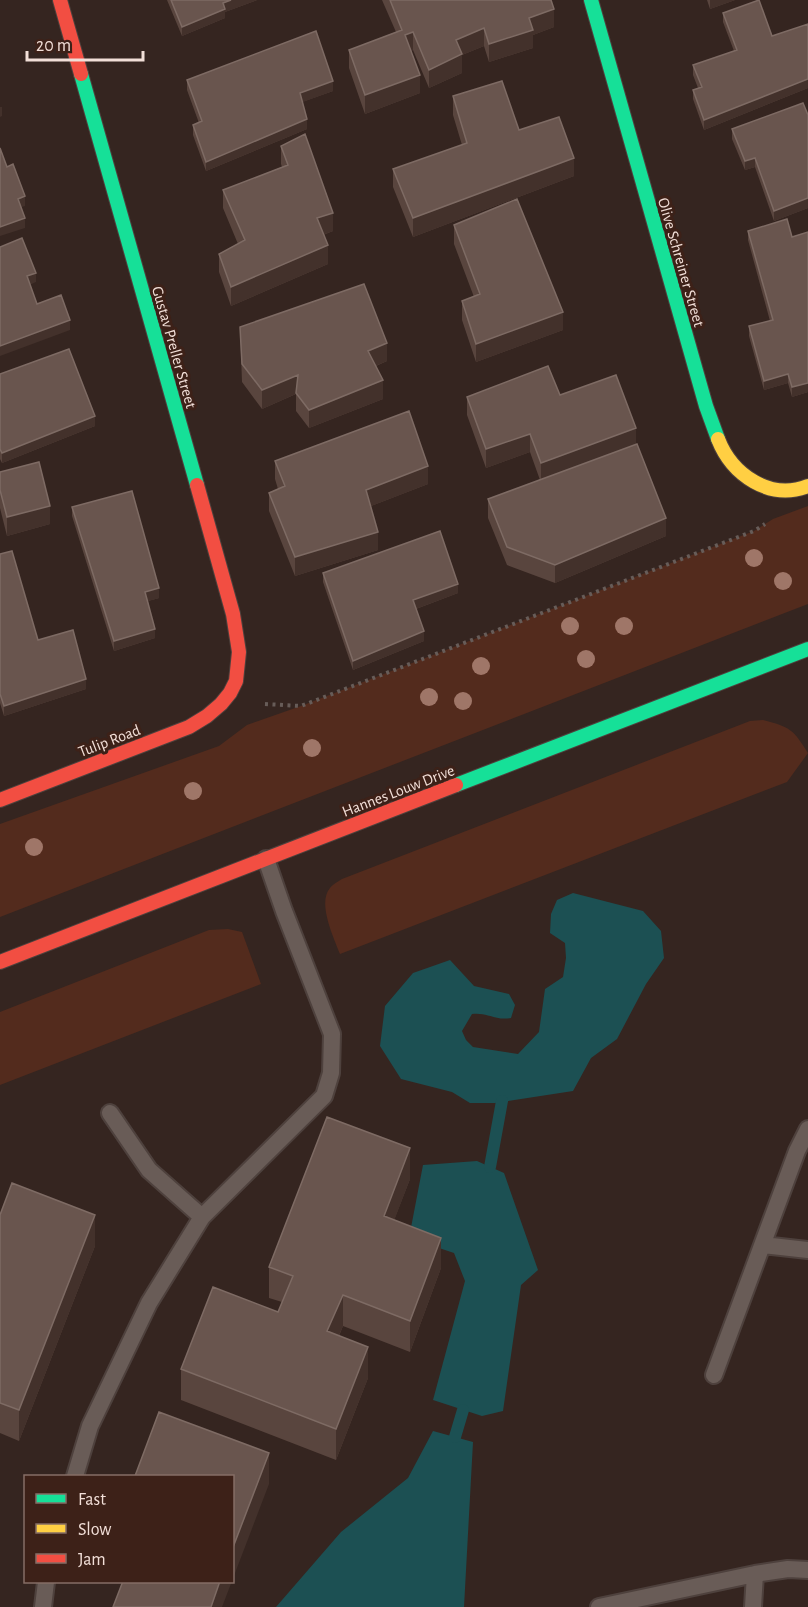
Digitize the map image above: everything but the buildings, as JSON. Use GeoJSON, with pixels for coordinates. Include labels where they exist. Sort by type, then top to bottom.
{"type":"FeatureCollection","features":[{"type":"Feature","properties":{"kind":"street","name":"Gustav Preller Street"},"geometry":{"type":"LineString","coordinates":[[60,0],[233,614],[241,663],[236,681],[225,702]]}},
{"type":"Feature","properties":{"kind":"street","name":"Olive Schreiner Street"},"geometry":{"type":"LineString","coordinates":[[591,0],[706,406],[719,441],[732,468],[744,478],[762,486],[790,493],[808,486]]}},
{"type":"Feature","properties":{"kind":"street","name":"Hannes Louw Drive"},"geometry":{"type":"LineString","coordinates":[[0,962],[808,649]]}},
{"type":"Feature","properties":{"kind":"street","name":"Tulip Road"},"geometry":{"type":"LineString","coordinates":[[0,800],[189,727],[207,717],[225,702]]}},
{"type":"Feature","properties":{"kind":"lane"},"geometry":{"type":"LineString","coordinates":[[75,1475],[90,1426],[149,1303],[202,1217],[324,1096],[331,1073],[332,1034],[284,912],[266,859]]}},
{"type":"Feature","properties":{"kind":"lane"},"geometry":{"type":"LineString","coordinates":[[110,1113],[149,1170],[202,1217]]}},
{"type":"Feature","properties":{"kind":"lane"},"geometry":{"type":"LineString","coordinates":[[714,1375],[797,1151],[808,1130]]}},
{"type":"Feature","properties":{"kind":"lane"},"geometry":{"type":"LineString","coordinates":[[763,1245],[808,1250]]}},
{"type":"Feature","properties":{"kind":"lane"},"geometry":{"type":"LineString","coordinates":[[599,1607],[755,1574],[788,1569],[808,1570]]}},
{"type":"Feature","properties":{"kind":"lane"},"geometry":{"type":"LineString","coordinates":[[753,1607],[755,1574]]}},
{"type":"Feature","properties":{"kind":"lane"},"geometry":{"type":"LineString","coordinates":[[43,1607],[46,1583]]}},
{"type":"Feature","properties":{"kind":"path"},"geometry":{"type":"LineString","coordinates":[[225,702],[301,706],[754,531],[773,519]]}},
{"type":"Feature","properties":{"kind":"shaded area"},"geometry":{"type":"Polygon","coordinates":[[[808,506],[808,604],[0,917],[0,824],[219,746],[247,725],[754,531],[773,519],[808,506]]]}},
{"type":"Feature","properties":{"kind":"shaded area"},"geometry":{"type":"Polygon","coordinates":[[[763,720],[790,730],[808,753],[787,782],[340,954],[328,921],[325,902],[330,888],[342,879],[750,721],[763,720]]]}},
{"type":"Feature","properties":{"kind":"shaded area"},"geometry":{"type":"Polygon","coordinates":[[[228,929],[242,932],[261,984],[0,1085],[0,1012],[209,930],[228,929]]]}},
{"type":"Feature","properties":{"kind":"water"},"geometry":{"type":"Polygon","coordinates":[[[573,893],[643,911],[661,931],[664,958],[646,984],[617,1039],[591,1058],[573,1091],[495,1103],[470,1103],[452,1092],[401,1079],[380,1046],[385,1006],[413,973],[450,960],[474,986],[509,994],[515,1005],[511,1018],[472,1014],[462,1031],[466,1040],[473,1047],[518,1054],[539,1032],[545,989],[563,977],[566,958],[565,943],[550,933],[551,914],[557,900],[573,893]]]}},
{"type":"Feature","properties":{"kind":"water"},"geometry":{"type":"Polygon","coordinates":[[[477,1161],[504,1173],[538,1270],[521,1285],[503,1411],[482,1416],[433,1400],[465,1281],[454,1253],[409,1238],[423,1165],[477,1161]]]}},
{"type":"Feature","properties":{"kind":"water"},"geometry":{"type":"Polygon","coordinates":[[[433,1431],[473,1442],[464,1607],[276,1607],[341,1532],[408,1478],[433,1431]]]}},
{"type":"Feature","properties":{"kind":"waterway"},"geometry":{"type":"LineString","coordinates":[[490,1167],[502,1101]]}},
{"type":"Feature","properties":{"kind":"waterway"},"geometry":{"type":"LineString","coordinates":[[455,1437],[463,1410]]}},
{"type":"Feature","properties":{"kind":"traffic: fast"},"geometry":{"type":"LineString","coordinates":[[591,0],[706,406],[718,439]]}},
{"type":"Feature","properties":{"kind":"traffic: fast"},"geometry":{"type":"LineString","coordinates":[[81,74],[197,485]]}},
{"type":"Feature","properties":{"kind":"traffic: fast"},"geometry":{"type":"LineString","coordinates":[[456,785],[808,649]]}},
{"type":"Feature","properties":{"kind":"traffic: slow"},"geometry":{"type":"LineString","coordinates":[[718,439],[733,464],[754,482],[780,490],[794,490],[808,486]]}},
{"type":"Feature","properties":{"kind":"traffic: jam"},"geometry":{"type":"LineString","coordinates":[[60,0],[81,74]]}},
{"type":"Feature","properties":{"kind":"traffic: jam"},"geometry":{"type":"LineString","coordinates":[[0,800],[189,727],[207,716],[230,693],[236,681],[239,652],[233,614],[197,485]]}},
{"type":"Feature","properties":{"kind":"traffic: jam"},"geometry":{"type":"LineString","coordinates":[[0,962],[456,785]]}}]}
